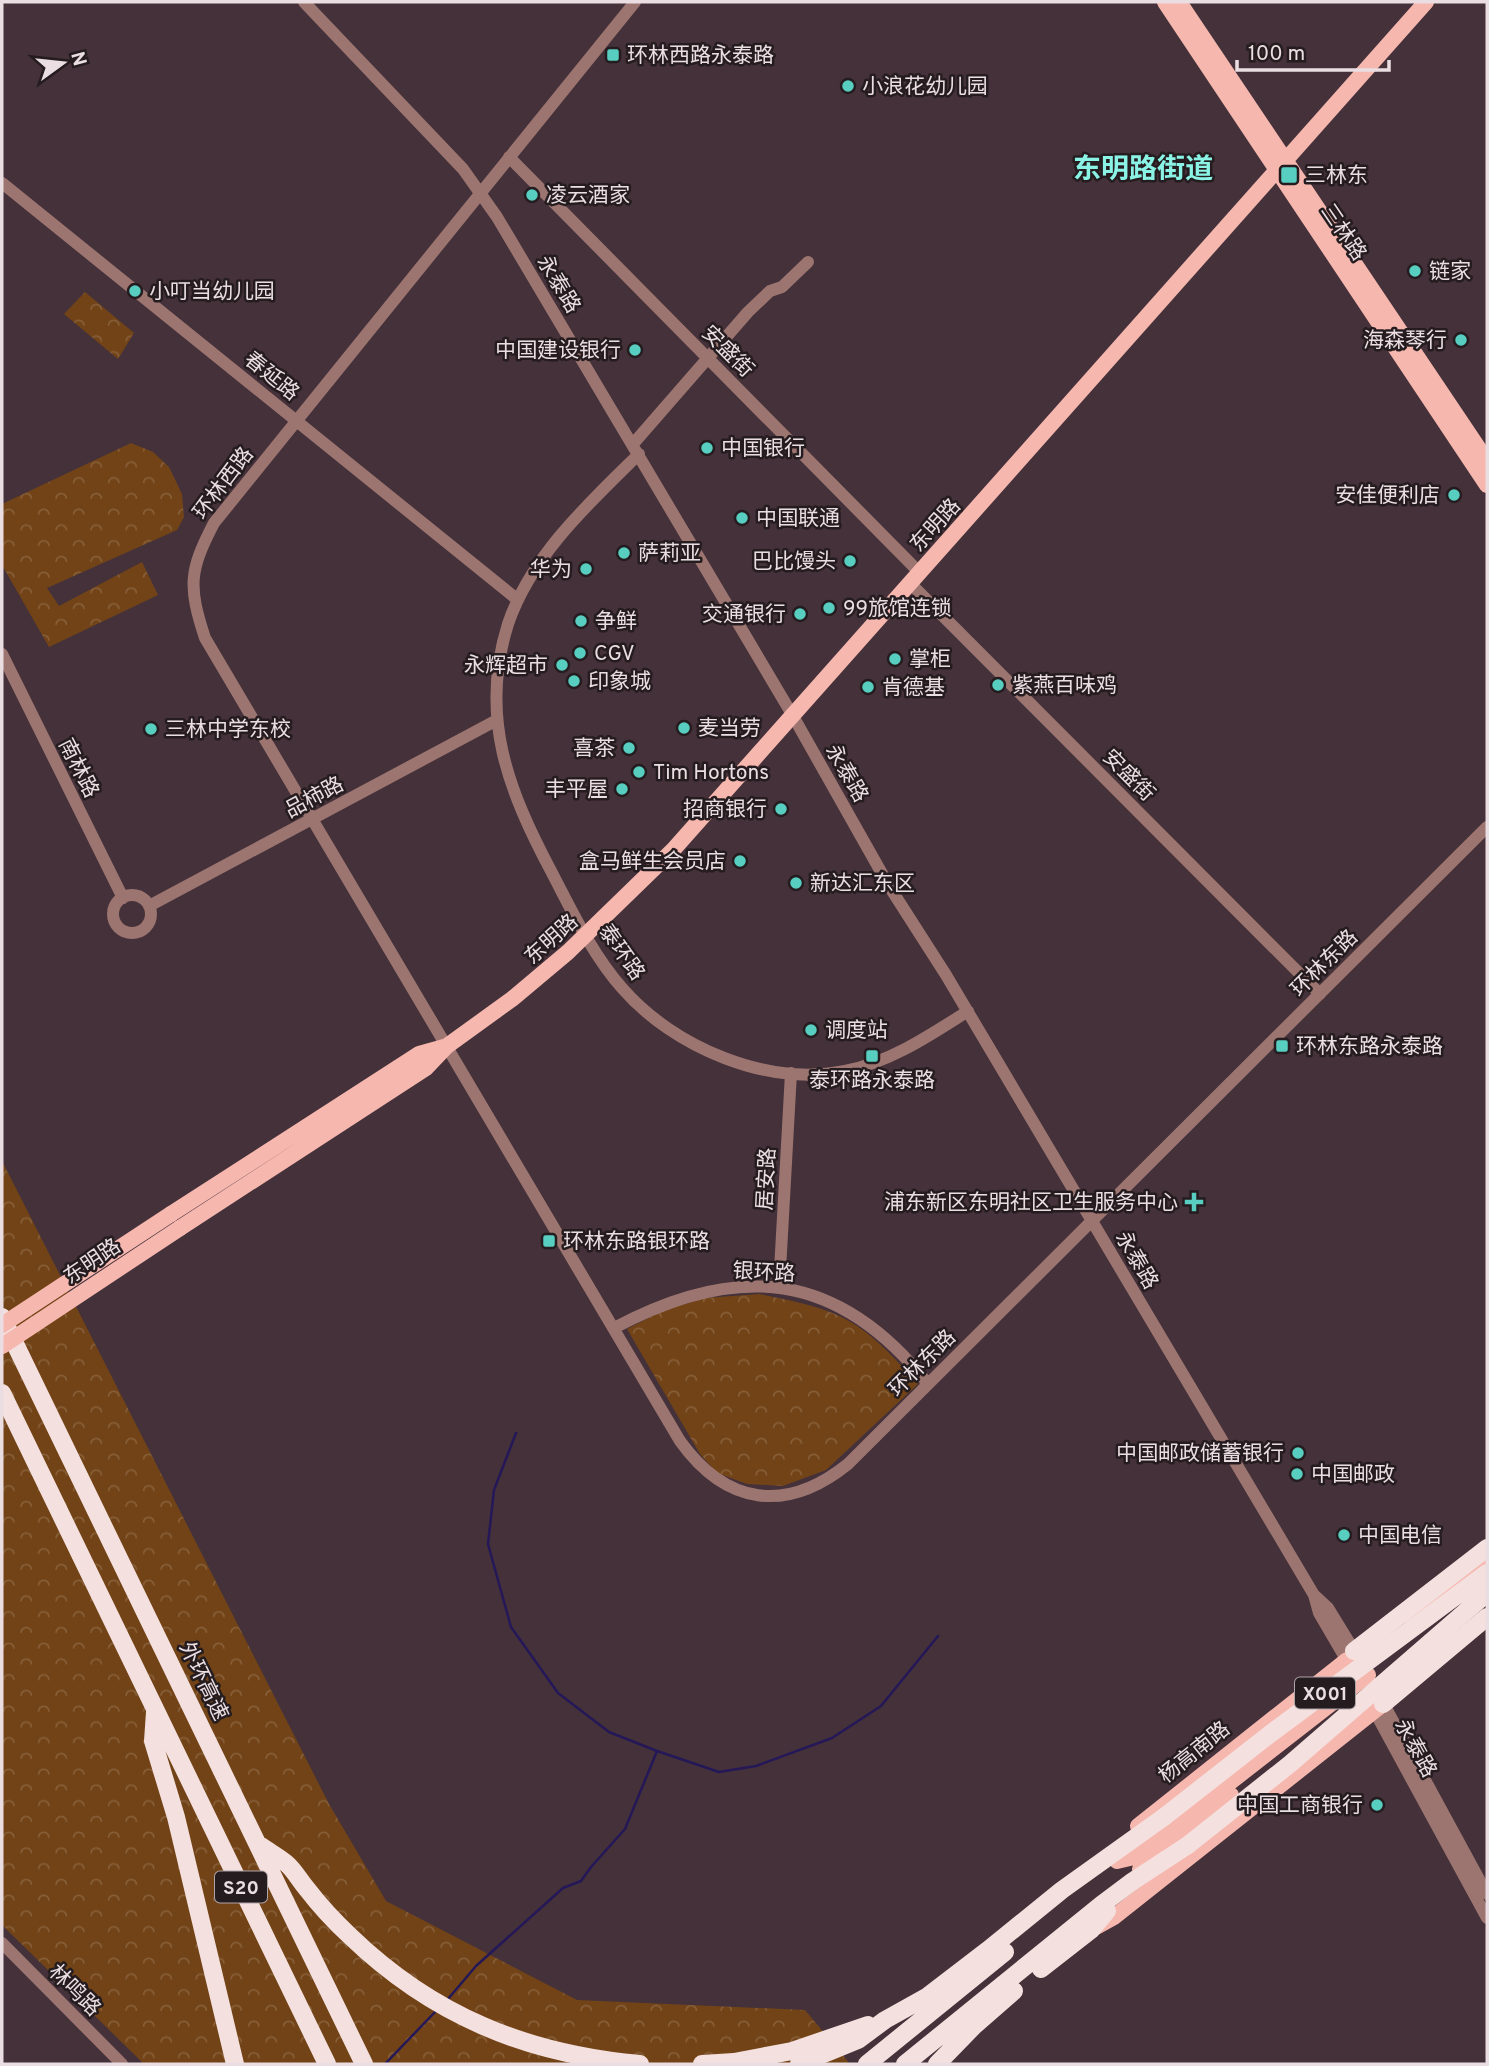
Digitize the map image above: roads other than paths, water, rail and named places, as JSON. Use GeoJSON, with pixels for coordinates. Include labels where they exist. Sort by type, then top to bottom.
{"type":"FeatureCollection","features":[{"type":"Feature","properties":{"kind":"highway","name":"外环高速"},"geometry":{"type":"LineString","coordinates":[[2,1317],[363,2061]]}},
{"type":"Feature","properties":{"kind":"highway","name":"S20"},"geometry":{"type":"LineString","coordinates":[[2,1393],[327,2064]]}},
{"type":"Feature","properties":{"kind":"highway"},"geometry":{"type":"LineString","coordinates":[[1354,1658],[1448,1578],[1482,1561]]}},
{"type":"Feature","properties":{"kind":"highway","name":"杨高南路"},"geometry":{"type":"LineString","coordinates":[[869,2063],[1117,1861],[1162,1813],[1270,1734],[1482,1561]]}},
{"type":"Feature","properties":{"kind":"highway","name":"X001"},"geometry":{"type":"LineString","coordinates":[[905,2064],[1133,1881],[1188,1845],[1290,1764],[1487,1593]]}},
{"type":"Feature","properties":{"kind":"highway"},"geometry":{"type":"LineString","coordinates":[[1379,1705],[1487,1617]]}},
{"type":"Feature","properties":{"kind":"highway"},"geometry":{"type":"LineString","coordinates":[[155,1709],[153,1741],[176,1817],[235,2064]]}},
{"type":"Feature","properties":{"kind":"highway"},"geometry":{"type":"LineString","coordinates":[[799,2064],[858,2040],[884,2020],[928,1996],[1162,1813]]}},
{"type":"Feature","properties":{"kind":"highway"},"geometry":{"type":"LineString","coordinates":[[258,1844],[288,1865],[328,1914],[371,1956],[423,1994],[494,2032],[532,2045],[607,2061],[640,2064]]}},
{"type":"Feature","properties":{"kind":"highway"},"geometry":{"type":"LineString","coordinates":[[937,2064],[999,2003],[1091,1930],[1105,1912],[1188,1845]]}},
{"type":"Feature","properties":{"kind":"highway"},"geometry":{"type":"LineString","coordinates":[[702,2064],[734,2062],[792,2051],[884,2020]]}},
{"type":"Feature","properties":{"kind":"main road","name":"三林路"},"geometry":{"type":"LineString","coordinates":[[1165,2],[1282,165],[1487,461]]}},
{"type":"Feature","properties":{"kind":"main road","name":"三林路"},"geometry":{"type":"LineString","coordinates":[[1179,2],[1487,485]]}},
{"type":"Feature","properties":{"kind":"main road","name":"东明路"},"geometry":{"type":"LineString","coordinates":[[2,1325],[426,1068],[447,1046],[544,974],[586,936],[673,850],[1426,2]]}},
{"type":"Feature","properties":{"kind":"main road","name":"东明路"},"geometry":{"type":"LineString","coordinates":[[2,1346],[175,1221]]}},
{"type":"Feature","properties":{"kind":"main road","name":"杨高南路"},"geometry":{"type":"LineString","coordinates":[[1162,1813],[1323,1678],[1354,1658],[1482,1561]]}},
{"type":"Feature","properties":{"kind":"main road","name":"X001"},"geometry":{"type":"LineString","coordinates":[[1091,1930],[1114,1917],[1355,1727],[1487,1607]]}},
{"type":"Feature","properties":{"kind":"main road"},"geometry":{"type":"LineString","coordinates":[[1354,1658],[1379,1705]]}},
{"type":"Feature","properties":{"kind":"main road","name":"杨高南路"},"geometry":{"type":"LineString","coordinates":[[1117,1861],[1134,1857],[1365,1682]]}},
{"type":"Feature","properties":{"kind":"main road","name":"X001"},"geometry":{"type":"LineString","coordinates":[[1133,1881],[1141,1867],[1365,1682]]}},
{"type":"Feature","properties":{"kind":"street","name":"永泰路"},"geometry":{"type":"LineString","coordinates":[[304,2],[463,169],[480,192],[636,449],[889,886],[968,1011],[1314,1595],[1328,1608],[1354,1658]]}},
{"type":"Feature","properties":{"kind":"street","name":"环林西路"},"geometry":{"type":"LineString","coordinates":[[447,1046],[205,638],[192,590],[197,555],[214,523],[635,2]]}},
{"type":"Feature","properties":{"kind":"street","name":"安盛街"},"geometry":{"type":"LineString","coordinates":[[509,157],[707,357],[915,579],[1320,994]]}},
{"type":"Feature","properties":{"kind":"street","name":"春延路"},"geometry":{"type":"LineString","coordinates":[[2,183],[518,600]]}},
{"type":"Feature","properties":{"kind":"street","name":"泰环路"},"geometry":{"type":"LineString","coordinates":[[808,262],[782,287],[770,291],[755,305],[707,357],[636,449],[569,526],[531,575],[518,600],[501,654],[497,683],[500,748],[508,779],[522,814],[601,961],[621,988],[643,1010],[690,1044],[742,1064],[791,1073],[844,1072],[907,1049],[968,1011]]}},
{"type":"Feature","properties":{"kind":"street","name":"南林路"},"geometry":{"type":"LineString","coordinates":[[2,654],[124,898]]}},
{"type":"Feature","properties":{"kind":"street","name":"品柿路"},"geometry":{"type":"LineString","coordinates":[[149,906],[497,720]]}},
{"type":"Feature","properties":{"kind":"street","name":"环林东路"},"geometry":{"type":"LineString","coordinates":[[447,1046],[680,1441],[695,1462],[712,1478],[733,1489],[776,1496],[796,1493],[832,1477],[848,1464],[1487,827]]}},
{"type":"Feature","properties":{"kind":"street"},"geometry":{"type":"LineString","coordinates":[[138,896],[149,906],[151,913],[147,926],[141,931],[127,932],[116,923],[114,916],[118,902],[124,898],[138,896]]}},
{"type":"Feature","properties":{"kind":"street","name":"居安路"},"geometry":{"type":"LineString","coordinates":[[779,1288],[791,1073]]}},
{"type":"Feature","properties":{"kind":"street","name":"银环路"},"geometry":{"type":"LineString","coordinates":[[614,1328],[665,1303],[697,1293],[735,1287],[779,1288],[818,1298],[869,1323],[897,1347],[928,1384]]}},
{"type":"Feature","properties":{"kind":"street","name":"永泰路"},"geometry":{"type":"LineString","coordinates":[[1379,1705],[1487,1894]]}},
{"type":"Feature","properties":{"kind":"street","name":"永泰路"},"geometry":{"type":"LineString","coordinates":[[1379,1705],[1487,1918]]}},
{"type":"Feature","properties":{"kind":"street","name":"林鸣路"},"geometry":{"type":"LineString","coordinates":[[2,1943],[122,2064]]}},
{"type":"Feature","properties":{"kind":"waterway"},"geometry":{"type":"LineString","coordinates":[[516,1433],[494,1490],[488,1544],[511,1627],[558,1693],[609,1732],[719,1772],[756,1766],[832,1738],[881,1706],[938,1636]]}},
{"type":"Feature","properties":{"kind":"waterway"},"geometry":{"type":"LineString","coordinates":[[448,1999],[476,1966],[563,1888],[581,1881],[625,1829],[657,1751]]}},
{"type":"Feature","properties":{"kind":"waterway"},"geometry":{"type":"LineString","coordinates":[[385,2064],[436,2011]]}},
{"type":"Feature","properties":{"kind":"place","name":"环林西路永泰路"},"geometry":{"type":"Point","coordinates":[613,55]}},
{"type":"Feature","properties":{"kind":"place","name":"小浪花幼儿园"},"geometry":{"type":"Point","coordinates":[848,86]}},
{"type":"Feature","properties":{"kind":"place","name":"三林东"},"geometry":{"type":"Point","coordinates":[1289,175]}},
{"type":"Feature","properties":{"kind":"place","name":"凌云酒家"},"geometry":{"type":"Point","coordinates":[532,195]}},
{"type":"Feature","properties":{"kind":"place","name":"链家"},"geometry":{"type":"Point","coordinates":[1415,271]}},
{"type":"Feature","properties":{"kind":"place","name":"小叮当幼儿园"},"geometry":{"type":"Point","coordinates":[135,291]}},
{"type":"Feature","properties":{"kind":"place","name":"海森琴行"},"geometry":{"type":"Point","coordinates":[1461,340]}},
{"type":"Feature","properties":{"kind":"place","name":"中国建设银行"},"geometry":{"type":"Point","coordinates":[635,350]}},
{"type":"Feature","properties":{"kind":"place","name":"中国银行"},"geometry":{"type":"Point","coordinates":[707,448]}},
{"type":"Feature","properties":{"kind":"place","name":"安佳便利店"},"geometry":{"type":"Point","coordinates":[1454,495]}},
{"type":"Feature","properties":{"kind":"place","name":"中国联通"},"geometry":{"type":"Point","coordinates":[742,518]}},
{"type":"Feature","properties":{"kind":"place","name":"萨莉亚"},"geometry":{"type":"Point","coordinates":[624,553]}},
{"type":"Feature","properties":{"kind":"place","name":"巴比馒头"},"geometry":{"type":"Point","coordinates":[850,561]}},
{"type":"Feature","properties":{"kind":"place","name":"华为"},"geometry":{"type":"Point","coordinates":[586,569]}},
{"type":"Feature","properties":{"kind":"place","name":"99旅馆连锁"},"geometry":{"type":"Point","coordinates":[829,608]}},
{"type":"Feature","properties":{"kind":"place","name":"交通银行"},"geometry":{"type":"Point","coordinates":[800,614]}},
{"type":"Feature","properties":{"kind":"place","name":"争鲜"},"geometry":{"type":"Point","coordinates":[581,621]}},
{"type":"Feature","properties":{"kind":"place","name":"CGV"},"geometry":{"type":"Point","coordinates":[580,653]}},
{"type":"Feature","properties":{"kind":"place","name":"掌柜"},"geometry":{"type":"Point","coordinates":[895,659]}},
{"type":"Feature","properties":{"kind":"place","name":"永辉超市"},"geometry":{"type":"Point","coordinates":[562,665]}},
{"type":"Feature","properties":{"kind":"place","name":"印象城"},"geometry":{"type":"Point","coordinates":[574,681]}},
{"type":"Feature","properties":{"kind":"place","name":"紫燕百味鸡"},"geometry":{"type":"Point","coordinates":[998,685]}},
{"type":"Feature","properties":{"kind":"place","name":"肯德基"},"geometry":{"type":"Point","coordinates":[868,687]}},
{"type":"Feature","properties":{"kind":"place","name":"麦当劳"},"geometry":{"type":"Point","coordinates":[684,728]}},
{"type":"Feature","properties":{"kind":"place","name":"三林中学东校"},"geometry":{"type":"Point","coordinates":[151,729]}},
{"type":"Feature","properties":{"kind":"place","name":"喜茶"},"geometry":{"type":"Point","coordinates":[629,748]}},
{"type":"Feature","properties":{"kind":"place","name":"Tim Hortons"},"geometry":{"type":"Point","coordinates":[639,772]}},
{"type":"Feature","properties":{"kind":"place","name":"丰平屋"},"geometry":{"type":"Point","coordinates":[622,789]}},
{"type":"Feature","properties":{"kind":"place","name":"招商银行"},"geometry":{"type":"Point","coordinates":[781,809]}},
{"type":"Feature","properties":{"kind":"place","name":"盒马鲜生会员店"},"geometry":{"type":"Point","coordinates":[740,861]}},
{"type":"Feature","properties":{"kind":"place","name":"新达汇东区"},"geometry":{"type":"Point","coordinates":[796,883]}},
{"type":"Feature","properties":{"kind":"place","name":"调度站"},"geometry":{"type":"Point","coordinates":[811,1030]}},
{"type":"Feature","properties":{"kind":"place","name":"环林东路永泰路"},"geometry":{"type":"Point","coordinates":[1282,1046]}},
{"type":"Feature","properties":{"kind":"place","name":"泰环路永泰路"},"geometry":{"type":"Point","coordinates":[872,1056]}},
{"type":"Feature","properties":{"kind":"place","name":"浦东新区东明社区卫生服务中心"},"geometry":{"type":"Point","coordinates":[1194,1202]}},
{"type":"Feature","properties":{"kind":"place","name":"环林东路银环路"},"geometry":{"type":"Point","coordinates":[549,1241]}},
{"type":"Feature","properties":{"kind":"place","name":"中国邮政储蓄银行"},"geometry":{"type":"Point","coordinates":[1298,1453]}},
{"type":"Feature","properties":{"kind":"place","name":"中国邮政"},"geometry":{"type":"Point","coordinates":[1297,1474]}},
{"type":"Feature","properties":{"kind":"place","name":"中国电信"},"geometry":{"type":"Point","coordinates":[1344,1535]}},
{"type":"Feature","properties":{"kind":"place","name":"中国工商银行"},"geometry":{"type":"Point","coordinates":[1377,1805]}},
{"type":"Feature","properties":{"kind":"district","name":"东明路街道"},"geometry":{"type":"Point","coordinates":[1143,168]}}]}
